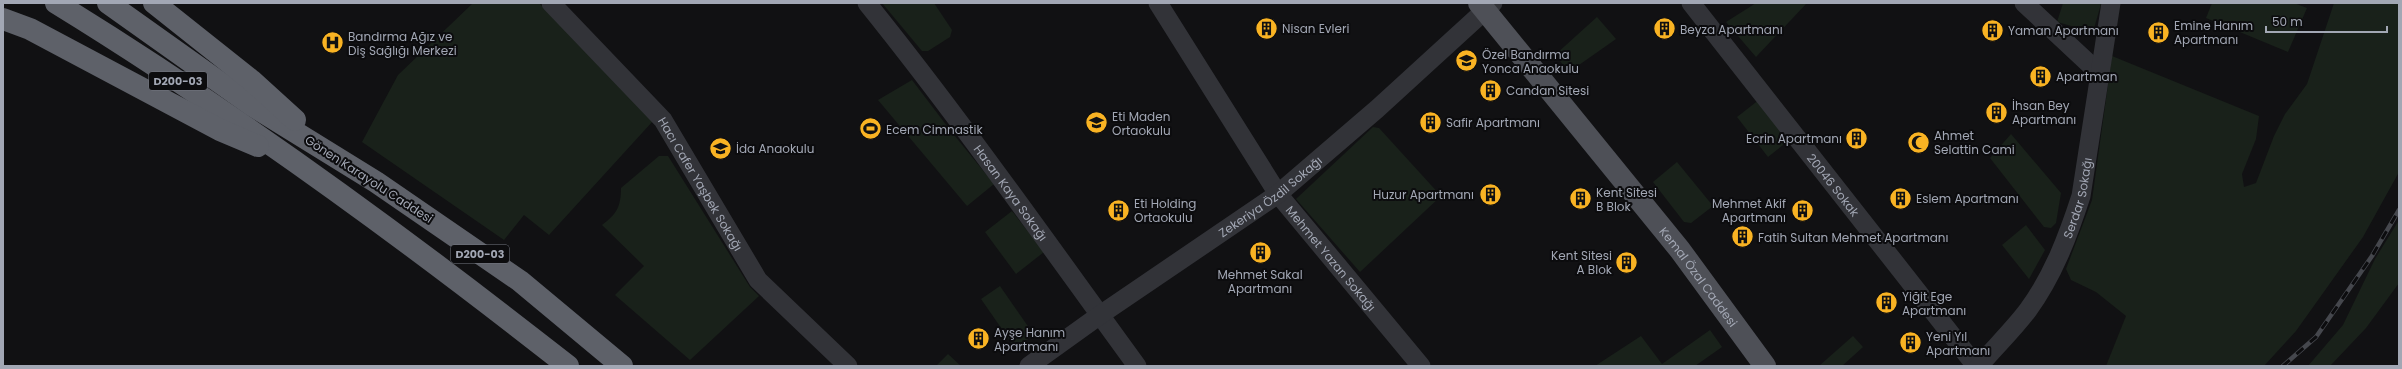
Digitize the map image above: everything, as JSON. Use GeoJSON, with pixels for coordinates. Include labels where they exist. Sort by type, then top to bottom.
{"type":"FeatureCollection","features":[{"type":"Feature","properties":{"kind":"highway","name":"D200-03"},"geometry":{"type":"LineString","coordinates":[[56,3],[223,111],[297,163],[443,268],[568,366]]}},
{"type":"Feature","properties":{"kind":"highway","name":"Gönen Karayolu Caddesi"},"geometry":{"type":"LineString","coordinates":[[108,3],[253,106],[330,152],[520,281],[622,366]]}},
{"type":"Feature","properties":{"kind":"highway"},"geometry":{"type":"LineString","coordinates":[[154,3],[251,80],[330,152]]}},
{"type":"Feature","properties":{"kind":"highway"},"geometry":{"type":"LineString","coordinates":[[3,19],[30,30],[220,130],[297,163]]}},
{"type":"Feature","properties":{"kind":"main road","name":"Kemal Özal Caddesi"},"geometry":{"type":"LineString","coordinates":[[1486,5],[1680,250],[1765,366]]}},
{"type":"Feature","properties":{"kind":"street","name":"Hacı Cafer Yaşbek Sokağı"},"geometry":{"type":"LineString","coordinates":[[551,3],[663,120],[758,280],[848,366]]}},
{"type":"Feature","properties":{"kind":"street","name":"Hasan Kaya Sokağı"},"geometry":{"type":"LineString","coordinates":[[867,3],[917,66],[1010,190],[1137,366]]}},
{"type":"Feature","properties":{"kind":"street","name":"Mehmet Yazan Sokağı"},"geometry":{"type":"LineString","coordinates":[[1158,3],[1278,194],[1421,366]]}},
{"type":"Feature","properties":{"kind":"street","name":"20046 Sokak"},"geometry":{"type":"LineString","coordinates":[[1691,3],[1976,366]]}},
{"type":"Feature","properties":{"kind":"street"},"geometry":{"type":"LineString","coordinates":[[2024,3],[2100,74]]}},
{"type":"Feature","properties":{"kind":"street","name":"Serdar Sokağı"},"geometry":{"type":"LineString","coordinates":[[1979,366],[2028,310],[2060,255],[2081,196],[2112,3]]}},
{"type":"Feature","properties":{"kind":"street","name":"Zekeriya Özdil Sokağı"},"geometry":{"type":"LineString","coordinates":[[1029,366],[1100,315],[1278,194],[1377,109],[1486,5]]}},
{"type":"Feature","properties":{"kind":"shaded area"},"geometry":{"type":"Polygon","coordinates":[[[473,3],[539,3],[653,121],[549,235],[524,215],[504,240],[362,142],[398,75],[473,3]]]}},
{"type":"Feature","properties":{"kind":"shaded area"},"geometry":{"type":"Polygon","coordinates":[[[882,3],[934,3],[952,30],[950,37],[928,51],[922,51],[882,3]]]}},
{"type":"Feature","properties":{"kind":"shaded area"},"geometry":{"type":"Polygon","coordinates":[[[1756,3],[1807,3],[1756,57],[1726,22],[1756,3]]]}},
{"type":"Feature","properties":{"kind":"shaded area"},"geometry":{"type":"Polygon","coordinates":[[[2063,3],[2101,4],[2093,32],[2057,22],[2063,3]]]}},
{"type":"Feature","properties":{"kind":"shaded area"},"geometry":{"type":"Polygon","coordinates":[[[2212,3],[2294,3],[2307,8],[2288,52],[2206,18],[2212,3]]]}},
{"type":"Feature","properties":{"kind":"shaded area"},"geometry":{"type":"Polygon","coordinates":[[[2334,3],[2399,3],[2399,172],[2363,237],[2296,331],[2264,366],[2106,366],[2126,316],[2096,292],[2071,280],[2066,269],[2092,200],[2112,56],[2259,116],[2256,139],[2242,174],[2244,187],[2256,183],[2274,136],[2285,114],[2307,84],[2334,3]]]}},
{"type":"Feature","properties":{"kind":"shaded area"},"geometry":{"type":"Polygon","coordinates":[[[1597,17],[1616,39],[1569,72],[1555,55],[1597,17]]]}},
{"type":"Feature","properties":{"kind":"shaded area"},"geometry":{"type":"Polygon","coordinates":[[[912,80],[994,184],[967,206],[878,100],[912,80]]]}},
{"type":"Feature","properties":{"kind":"shaded area"},"geometry":{"type":"Polygon","coordinates":[[[1760,99],[1792,138],[1768,157],[1737,117],[1760,99]]]}},
{"type":"Feature","properties":{"kind":"shaded area"},"geometry":{"type":"Polygon","coordinates":[[[1373,127],[1379,128],[1441,196],[1360,272],[1296,199],[1373,127]]]}},
{"type":"Feature","properties":{"kind":"shaded area"},"geometry":{"type":"Polygon","coordinates":[[[2011,134],[2061,193],[2056,223],[2051,228],[2044,227],[1990,158],[2011,134]]]}},
{"type":"Feature","properties":{"kind":"shaded area"},"geometry":{"type":"Polygon","coordinates":[[[659,156],[668,156],[750,287],[759,296],[690,360],[615,295],[644,266],[602,225],[615,213],[619,205],[621,188],[659,156]]]}},
{"type":"Feature","properties":{"kind":"shaded area"},"geometry":{"type":"Polygon","coordinates":[[[1677,162],[1713,206],[1691,223],[1684,222],[1653,182],[1677,162]]]}},
{"type":"Feature","properties":{"kind":"shaded area"},"geometry":{"type":"Polygon","coordinates":[[[1012,211],[1044,252],[1016,274],[985,232],[1012,211]]]}},
{"type":"Feature","properties":{"kind":"shaded area"},"geometry":{"type":"Polygon","coordinates":[[[2399,220],[2399,283],[2366,328],[2330,366],[2308,366],[2343,325],[2375,259],[2399,220]]]}},
{"type":"Feature","properties":{"kind":"shaded area"},"geometry":{"type":"Polygon","coordinates":[[[2026,225],[2045,250],[2029,279],[2002,245],[2026,225]]]}},
{"type":"Feature","properties":{"kind":"shaded area"},"geometry":{"type":"Polygon","coordinates":[[[1000,286],[1034,335],[1015,348],[981,299],[1000,286]]]}},
{"type":"Feature","properties":{"kind":"shaded area"},"geometry":{"type":"Polygon","coordinates":[[[1710,330],[1722,347],[1695,366],[1595,366],[1641,336],[1662,364],[1710,330]]]}},
{"type":"Feature","properties":{"kind":"shaded area"},"geometry":{"type":"Polygon","coordinates":[[[1853,336],[1863,347],[1842,366],[1819,366],[1853,336]]]}},
{"type":"Feature","properties":{"kind":"shaded area"},"geometry":{"type":"Polygon","coordinates":[[[948,354],[961,366],[936,366],[948,354]]]}},
{"type":"Feature","properties":{"kind":"railway"},"geometry":{"type":"LineString","coordinates":[[2283,366],[2316,337],[2372,256],[2399,210]]}},
{"type":"Feature","properties":{"kind":"place","name":"Nisan Evleri"},"geometry":{"type":"Point","coordinates":[1266,28]}},
{"type":"Feature","properties":{"kind":"place","name":"Beyza Apartmanı"},"geometry":{"type":"Point","coordinates":[1664,29]}},
{"type":"Feature","properties":{"kind":"place","name":"Yaman Apartmanı"},"geometry":{"type":"Point","coordinates":[1993,30]}},
{"type":"Feature","properties":{"kind":"place","name":"Emine Hanım Apartmanı"},"geometry":{"type":"Point","coordinates":[2158,32]}},
{"type":"Feature","properties":{"kind":"place","name":"Bandırma Ağız ve Diş Sağlığı Merkezi"},"geometry":{"type":"Point","coordinates":[333,43]}},
{"type":"Feature","properties":{"kind":"place","name":"Özel Bandırma Yonca Anaokulu"},"geometry":{"type":"Point","coordinates":[1466,61]}},
{"type":"Feature","properties":{"kind":"place","name":"Apartman"},"geometry":{"type":"Point","coordinates":[2041,76]}},
{"type":"Feature","properties":{"kind":"place","name":"Candan Sitesi"},"geometry":{"type":"Point","coordinates":[1491,90]}},
{"type":"Feature","properties":{"kind":"place","name":"İhsan Bey Apartmanı"},"geometry":{"type":"Point","coordinates":[1996,112]}},
{"type":"Feature","properties":{"kind":"place","name":"Safir Apartmanı"},"geometry":{"type":"Point","coordinates":[1431,122]}},
{"type":"Feature","properties":{"kind":"place","name":"Eti Maden Ortaokulu"},"geometry":{"type":"Point","coordinates":[1097,123]}},
{"type":"Feature","properties":{"kind":"place","name":"Ecem Cimnastik"},"geometry":{"type":"Point","coordinates":[870,129]}},
{"type":"Feature","properties":{"kind":"place","name":"Ecrin Apartmanı"},"geometry":{"type":"Point","coordinates":[1857,138]}},
{"type":"Feature","properties":{"kind":"place","name":"Ahmet Selattin Cami"},"geometry":{"type":"Point","coordinates":[1918,142]}},
{"type":"Feature","properties":{"kind":"place","name":"İda Anaokulu"},"geometry":{"type":"Point","coordinates":[720,148]}},
{"type":"Feature","properties":{"kind":"place","name":"Huzur Apartmanı"},"geometry":{"type":"Point","coordinates":[1490,194]}},
{"type":"Feature","properties":{"kind":"place","name":"Eslem Apartmanı"},"geometry":{"type":"Point","coordinates":[1900,198]}},
{"type":"Feature","properties":{"kind":"place","name":"Kent Sitesi B Blok"},"geometry":{"type":"Point","coordinates":[1581,199]}},
{"type":"Feature","properties":{"kind":"place","name":"Eti Holding Ortaokulu"},"geometry":{"type":"Point","coordinates":[1118,210]}},
{"type":"Feature","properties":{"kind":"place","name":"Mehmet Akif Apartmanı"},"geometry":{"type":"Point","coordinates":[1802,210]}},
{"type":"Feature","properties":{"kind":"place","name":"Fatih Sultan Mehmet Apartmanı"},"geometry":{"type":"Point","coordinates":[1742,237]}},
{"type":"Feature","properties":{"kind":"place","name":"Mehmet Sakal Apartmanı"},"geometry":{"type":"Point","coordinates":[1260,253]}},
{"type":"Feature","properties":{"kind":"place","name":"Kent Sitesi A Blok"},"geometry":{"type":"Point","coordinates":[1627,262]}},
{"type":"Feature","properties":{"kind":"place","name":"Yiğit Ege Apartmanı"},"geometry":{"type":"Point","coordinates":[1887,303]}},
{"type":"Feature","properties":{"kind":"place","name":"Ayşe Hanım Apartmanı"},"geometry":{"type":"Point","coordinates":[979,339]}},
{"type":"Feature","properties":{"kind":"place","name":"Yeni Yıl Apartmanı"},"geometry":{"type":"Point","coordinates":[1910,343]}}]}
